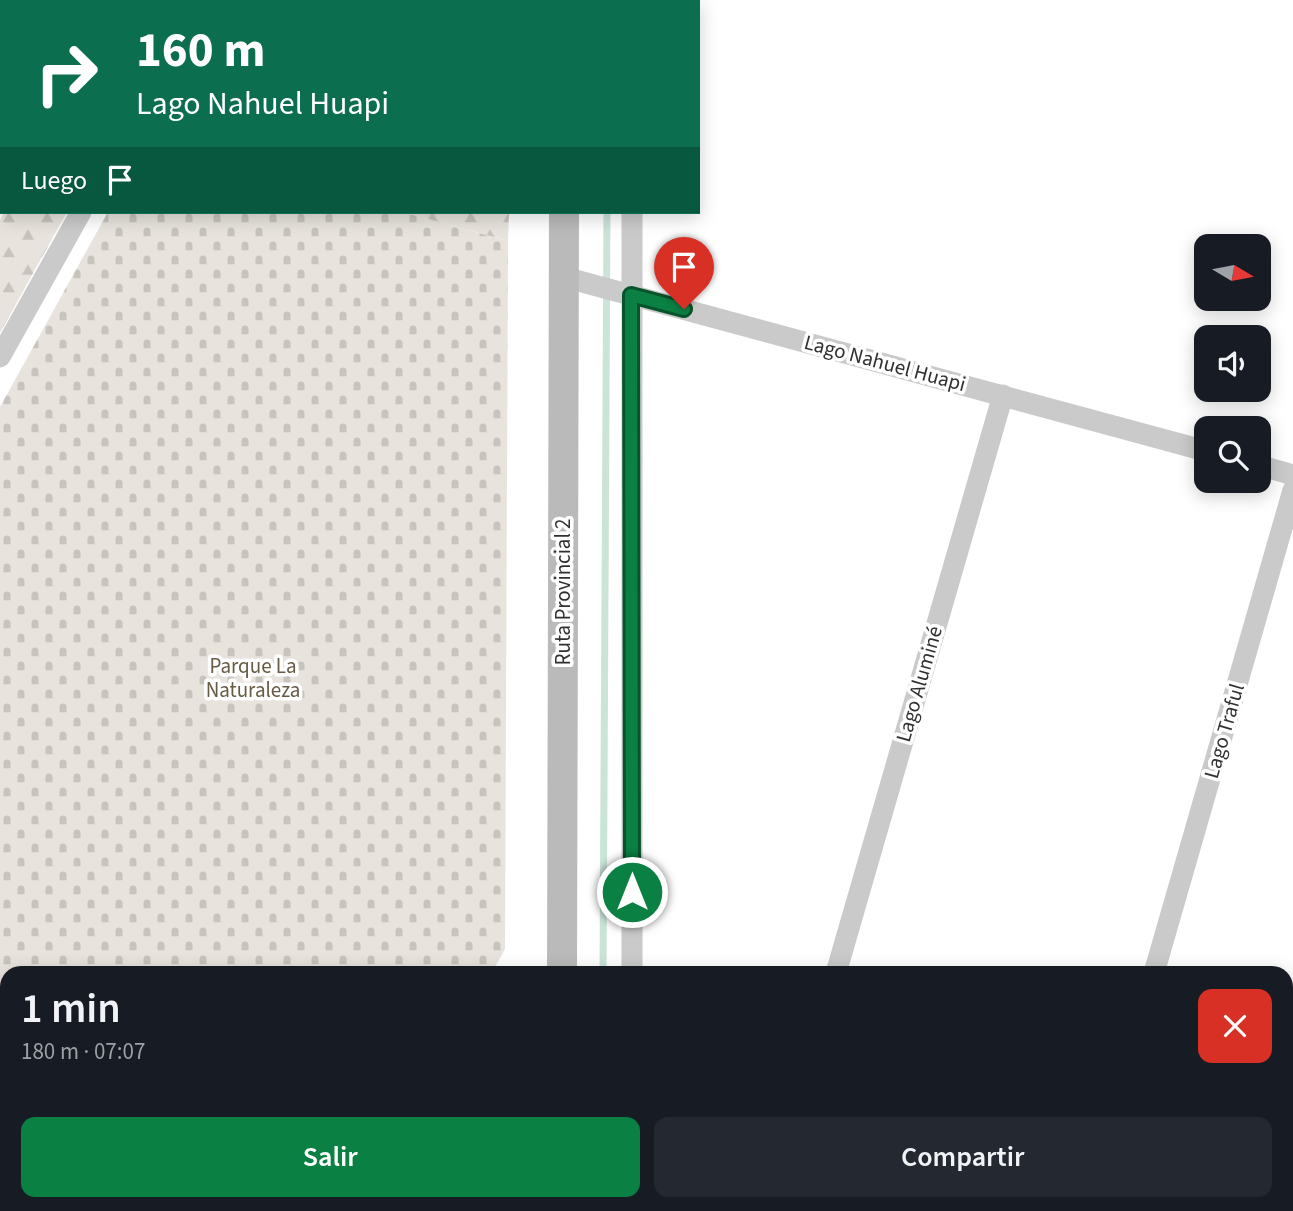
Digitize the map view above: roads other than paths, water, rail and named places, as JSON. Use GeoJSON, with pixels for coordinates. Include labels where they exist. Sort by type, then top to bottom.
{"type":"FeatureCollection","features":[{"type":"Feature","properties":{"kind":"main road","name":"Ruta Provincial 2"},"geometry":{"type":"LineString","coordinates":[[562,966],[564,214]]}},
{"type":"Feature","properties":{"kind":"street"},"geometry":{"type":"LineString","coordinates":[[0,358],[80,214]]}},
{"type":"Feature","properties":{"kind":"street"},"geometry":{"type":"LineString","coordinates":[[632,214],[632,966]]}},
{"type":"Feature","properties":{"kind":"street","name":"Lago Nahuel Huapi"},"geometry":{"type":"LineString","coordinates":[[564,277],[1194,448]]}},
{"type":"Feature","properties":{"kind":"street","name":"Lago Aluminé"},"geometry":{"type":"LineString","coordinates":[[838,966],[1003,395]]}},
{"type":"Feature","properties":{"kind":"street"},"geometry":{"type":"LineString","coordinates":[[1271,469],[1293,475]]}},
{"type":"Feature","properties":{"kind":"street","name":"Lago Traful"},"geometry":{"type":"LineString","coordinates":[[1156,966],[1293,490]]}},
{"type":"Feature","properties":{"kind":"waterway"},"geometry":{"type":"LineString","coordinates":[[603,966],[607,214]]}},
{"type":"Feature","properties":{"kind":"park label","name":"Parque La Naturaleza"},"geometry":{"type":"Point","coordinates":[253,678]}}]}
